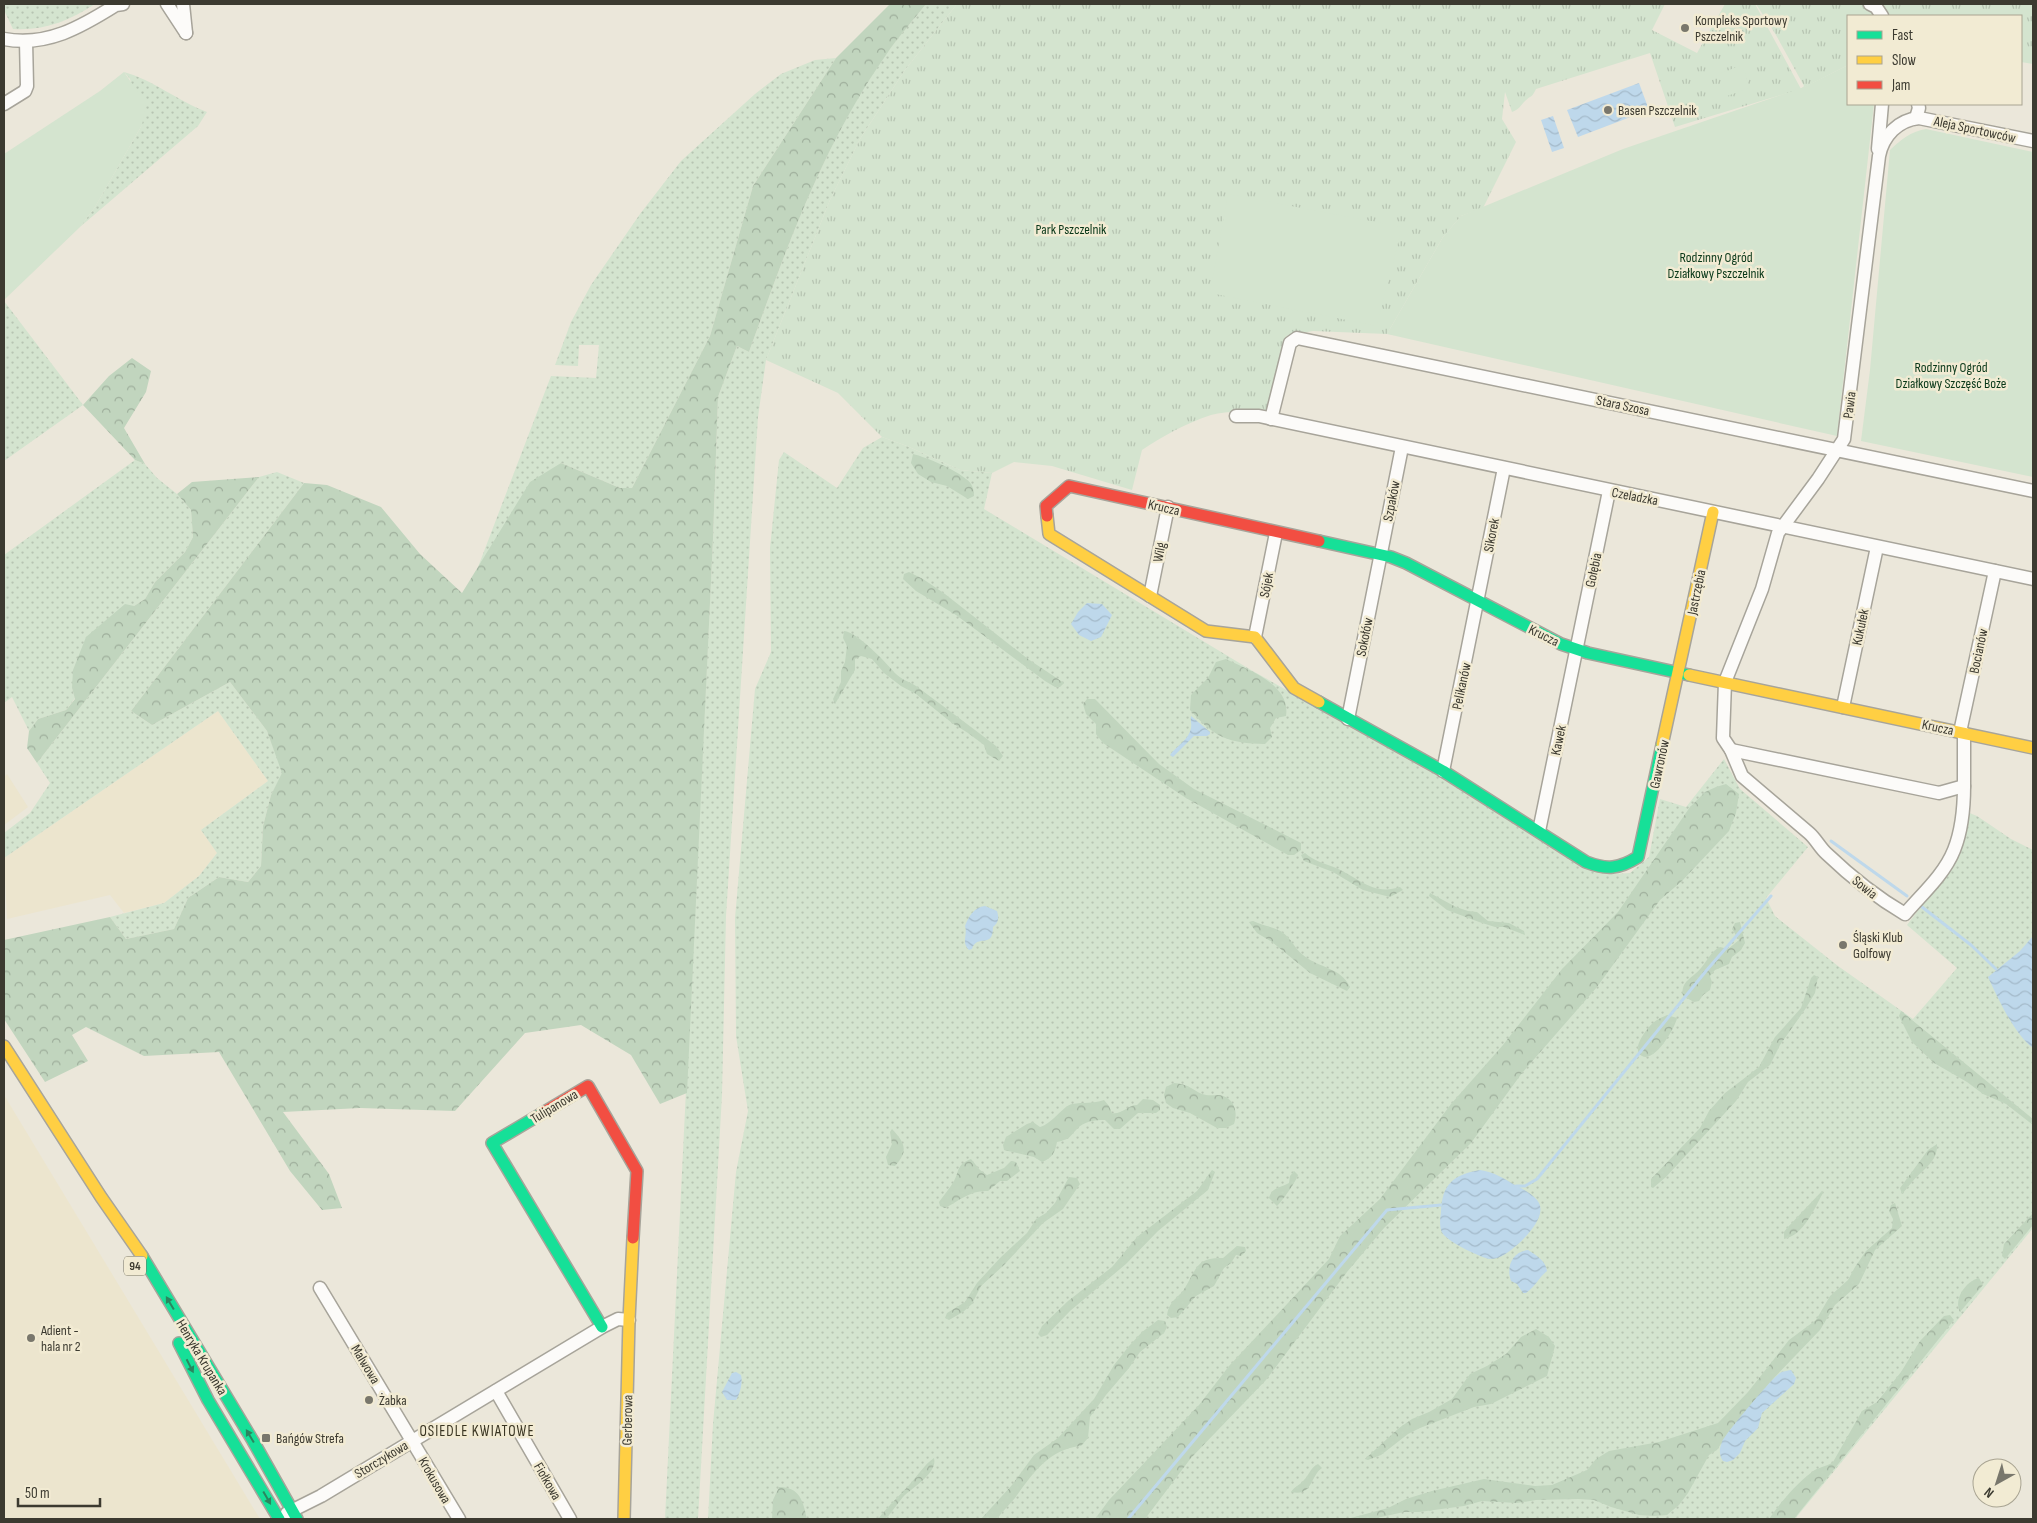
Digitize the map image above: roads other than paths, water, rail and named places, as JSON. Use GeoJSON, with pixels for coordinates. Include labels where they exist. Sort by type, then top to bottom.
{"type":"FeatureCollection","features":[{"type":"Feature","properties":{"kind":"street"},"geometry":{"type":"LineString","coordinates":[[4,39],[26,40],[54,37],[69,32],[119,4]]}},
{"type":"Feature","properties":{"kind":"street"},"geometry":{"type":"LineString","coordinates":[[167,4],[186,33],[183,4]]}},
{"type":"Feature","properties":{"kind":"street"},"geometry":{"type":"LineString","coordinates":[[1870,4],[1876,7],[1881,15]]}},
{"type":"Feature","properties":{"kind":"street"},"geometry":{"type":"LineString","coordinates":[[4,104],[25,91],[27,86],[26,40]]}},
{"type":"Feature","properties":{"kind":"street"},"geometry":{"type":"LineString","coordinates":[[1881,106],[1889,116],[1911,120],[1919,108],[1918,105]]}},
{"type":"Feature","properties":{"kind":"street"},"geometry":{"type":"LineString","coordinates":[[1878,156],[1881,106]]}},
{"type":"Feature","properties":{"kind":"street","name":"Aleja Sportowców"},"geometry":{"type":"LineString","coordinates":[[1911,120],[2033,141]]}},
{"type":"Feature","properties":{"kind":"street","name":"Pawia"},"geometry":{"type":"LineString","coordinates":[[1725,682],[1762,590],[1778,533],[1838,450],[1846,432],[1878,156],[1881,146],[1889,134],[1911,120]]}},
{"type":"Feature","properties":{"kind":"street","name":"Stara Szosa"},"geometry":{"type":"LineString","coordinates":[[1271,419],[1290,343],[1297,338],[2033,491]]}},
{"type":"Feature","properties":{"kind":"street","name":"Czeladzka"},"geometry":{"type":"LineString","coordinates":[[1236,416],[1259,416],[2033,579]]}},
{"type":"Feature","properties":{"kind":"street","name":"Szpaków"},"geometry":{"type":"LineString","coordinates":[[1380,555],[1402,447]]}},
{"type":"Feature","properties":{"kind":"street","name":"Sikorek"},"geometry":{"type":"LineString","coordinates":[[1478,602],[1504,468]]}},
{"type":"Feature","properties":{"kind":"street","name":"Krucza"},"geometry":{"type":"LineString","coordinates":[[1150,596],[1049,534],[1046,506],[1069,486],[1391,557],[1576,650],[2033,748]]}},
{"type":"Feature","properties":{"kind":"street","name":"Gołębia"},"geometry":{"type":"LineString","coordinates":[[1576,650],[1609,491]]}},
{"type":"Feature","properties":{"kind":"street","name":"Wilg"},"geometry":{"type":"LineString","coordinates":[[1150,596],[1168,507]]}},
{"type":"Feature","properties":{"kind":"street","name":"Jastrzębia"},"geometry":{"type":"LineString","coordinates":[[1679,672],[1713,512]]}},
{"type":"Feature","properties":{"kind":"street","name":"Sójek"},"geometry":{"type":"LineString","coordinates":[[1255,637],[1276,533]]}},
{"type":"Feature","properties":{"kind":"street","name":"Kukułek"},"geometry":{"type":"LineString","coordinates":[[1843,707],[1877,547]]}},
{"type":"Feature","properties":{"kind":"street","name":"Sokołów"},"geometry":{"type":"LineString","coordinates":[[1348,719],[1380,555]]}},
{"type":"Feature","properties":{"kind":"street","name":"Bocianów"},"geometry":{"type":"LineString","coordinates":[[1962,733],[1995,571]]}},
{"type":"Feature","properties":{"kind":"street"},"geometry":{"type":"LineString","coordinates":[[1150,596],[1206,631],[1255,637],[1294,688],[1443,770],[1539,831]]}},
{"type":"Feature","properties":{"kind":"street","name":"Pelikanów"},"geometry":{"type":"LineString","coordinates":[[1443,770],[1478,602]]}},
{"type":"Feature","properties":{"kind":"street","name":"Kawek"},"geometry":{"type":"LineString","coordinates":[[1539,831],[1576,650]]}},
{"type":"Feature","properties":{"kind":"street","name":"Gawronów"},"geometry":{"type":"LineString","coordinates":[[1539,831],[1586,862],[1601,869],[1620,868],[1638,857],[1679,672]]}},
{"type":"Feature","properties":{"kind":"street","name":"Sowia"},"geometry":{"type":"LineString","coordinates":[[1725,682],[1723,738],[1731,750],[1742,776],[1818,841],[1824,852],[1854,879],[1905,914],[1938,875],[1954,850],[1964,808],[1962,733]]}},
{"type":"Feature","properties":{"kind":"street"},"geometry":{"type":"LineString","coordinates":[[1731,750],[1939,794],[1964,786]]}},
{"type":"Feature","properties":{"kind":"street","name":"Henryka Krupanka"},"geometry":{"type":"LineString","coordinates":[[4,1046],[101,1197],[146,1262],[295,1515]]}},
{"type":"Feature","properties":{"kind":"street","name":"Tulipanowa"},"geometry":{"type":"LineString","coordinates":[[602,1327],[492,1143],[588,1086],[637,1171],[629,1320]]}},
{"type":"Feature","properties":{"kind":"street","name":"Henryka Krupanka"},"geometry":{"type":"LineString","coordinates":[[101,1197],[149,1290]]}},
{"type":"Feature","properties":{"kind":"street","name":"Malwowa"},"geometry":{"type":"LineString","coordinates":[[320,1288],[412,1440]]}},
{"type":"Feature","properties":{"kind":"street","name":"Storczykowa"},"geometry":{"type":"LineString","coordinates":[[278,1518],[295,1515],[321,1496],[412,1440],[602,1327],[618,1319],[629,1320]]}},
{"type":"Feature","properties":{"kind":"street","name":"Gerberowa"},"geometry":{"type":"LineString","coordinates":[[624,1519],[629,1320]]}},
{"type":"Feature","properties":{"kind":"street","name":"Henryka Krupanka"},"geometry":{"type":"LineString","coordinates":[[173,1331],[208,1400],[278,1518]]}},
{"type":"Feature","properties":{"kind":"street","name":"Fiołkowa"},"geometry":{"type":"LineString","coordinates":[[496,1391],[570,1519]]}},
{"type":"Feature","properties":{"kind":"street","name":"Krokusowa"},"geometry":{"type":"LineString","coordinates":[[412,1440],[459,1519]]}},
{"type":"Feature","properties":{"kind":"water","name":"Basen Pszczelnik"},"geometry":{"type":"Polygon","coordinates":[[[1639,83],[1649,110],[1578,137],[1567,110],[1639,83]]]}},
{"type":"Feature","properties":{"kind":"water"},"geometry":{"type":"Polygon","coordinates":[[[1553,116],[1564,148],[1552,152],[1541,120],[1553,116]]]}},
{"type":"Feature","properties":{"kind":"water"},"geometry":{"type":"Polygon","coordinates":[[[1087,603],[1102,604],[1112,615],[1101,637],[1091,641],[1079,635],[1071,624],[1078,612],[1087,603]]]}},
{"type":"Feature","properties":{"kind":"water"},"geometry":{"type":"Polygon","coordinates":[[[1191,716],[1210,734],[1207,736],[1194,736],[1173,757],[1170,755],[1190,732],[1191,716]]]}},
{"type":"Feature","properties":{"kind":"water"},"geometry":{"type":"Polygon","coordinates":[[[985,906],[997,911],[997,922],[988,940],[977,942],[969,950],[965,944],[965,926],[972,913],[978,908],[985,906]]]}},
{"type":"Feature","properties":{"kind":"water"},"geometry":{"type":"Polygon","coordinates":[[[2033,936],[2033,1048],[2013,1025],[1988,977],[2020,951],[2033,936]]]}},
{"type":"Feature","properties":{"kind":"water"},"geometry":{"type":"Polygon","coordinates":[[[1480,1170],[1490,1172],[1530,1193],[1540,1206],[1539,1218],[1526,1236],[1508,1252],[1494,1259],[1480,1256],[1458,1245],[1443,1234],[1440,1227],[1442,1202],[1451,1182],[1463,1175],[1480,1170]]]}},
{"type":"Feature","properties":{"kind":"water"},"geometry":{"type":"Polygon","coordinates":[[[1528,1250],[1543,1261],[1547,1271],[1535,1285],[1526,1293],[1523,1293],[1517,1284],[1511,1281],[1509,1271],[1514,1257],[1522,1251],[1528,1250]]]}},
{"type":"Feature","properties":{"kind":"water"},"geometry":{"type":"Polygon","coordinates":[[[1791,1370],[1796,1378],[1794,1384],[1762,1413],[1758,1428],[1745,1441],[1740,1453],[1733,1460],[1723,1461],[1720,1447],[1731,1428],[1775,1377],[1781,1372],[1791,1370]]]}},
{"type":"Feature","properties":{"kind":"water"},"geometry":{"type":"Polygon","coordinates":[[[736,1372],[741,1375],[740,1391],[736,1400],[727,1400],[722,1392],[732,1373],[736,1372]]]}},
{"type":"Feature","properties":{"kind":"waterway"},"geometry":{"type":"LineString","coordinates":[[1831,841],[1907,896]]}},
{"type":"Feature","properties":{"kind":"waterway"},"geometry":{"type":"LineString","coordinates":[[1516,1186],[1525,1186],[1537,1179],[1706,971],[1771,896]]}},
{"type":"Feature","properties":{"kind":"waterway"},"geometry":{"type":"LineString","coordinates":[[1922,907],[1971,945],[1996,969]]}},
{"type":"Feature","properties":{"kind":"waterway"},"geometry":{"type":"LineString","coordinates":[[1128,1519],[1387,1210],[1441,1205]]}},
{"type":"Feature","properties":{"kind":"place","name":"Kompleks Sportowy Pszczelnik"},"geometry":{"type":"Point","coordinates":[1685,28]}},
{"type":"Feature","properties":{"kind":"place","name":"Basen Pszczelnik"},"geometry":{"type":"Point","coordinates":[1608,110]}},
{"type":"Feature","properties":{"kind":"place","name":"Śląski Klub Golfowy"},"geometry":{"type":"Point","coordinates":[1843,945]}},
{"type":"Feature","properties":{"kind":"place","name":"Adient - hala nr 2"},"geometry":{"type":"Point","coordinates":[31,1338]}},
{"type":"Feature","properties":{"kind":"place","name":"Żabka"},"geometry":{"type":"Point","coordinates":[369,1400]}},
{"type":"Feature","properties":{"kind":"place","name":"Bańgów Strefa"},"geometry":{"type":"Point","coordinates":[266,1438]}},
{"type":"Feature","properties":{"kind":"district","name":"OSIEDLE KWIATOWE"},"geometry":{"type":"Point","coordinates":[477,1431]}},
{"type":"Feature","properties":{"kind":"park label","name":"Park Pszczelnik"},"geometry":{"type":"Point","coordinates":[1071,229]}},
{"type":"Feature","properties":{"kind":"park label","name":"Rodzinny Ogród Działkowy Pszczelnik"},"geometry":{"type":"Point","coordinates":[1716,266]}},
{"type":"Feature","properties":{"kind":"park label","name":"Rodzinny Ogród Działkowy Szczęść Boże"},"geometry":{"type":"Point","coordinates":[1951,376]}}]}
